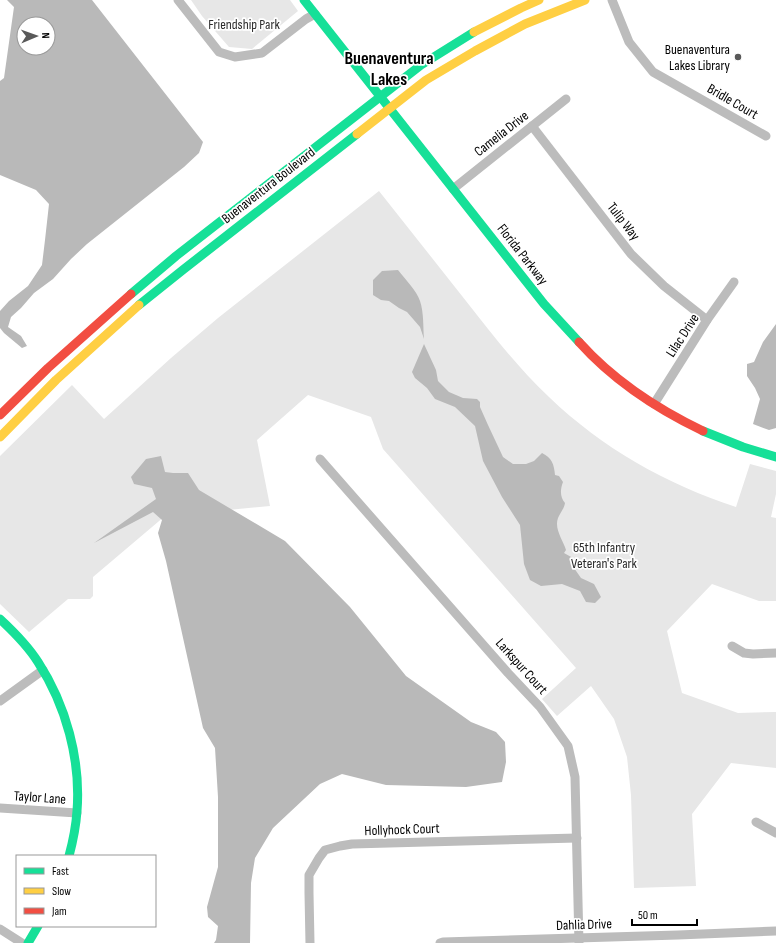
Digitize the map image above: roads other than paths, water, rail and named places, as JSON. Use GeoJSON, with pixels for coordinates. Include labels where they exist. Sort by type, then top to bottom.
{"type":"FeatureCollection","features":[{"type":"Feature","properties":{"kind":"main road","name":"Florida Parkway"},"geometry":{"type":"LineString","coordinates":[[304,0],[544,304],[586,350],[616,377],[675,417],[703,431],[776,457]]}},
{"type":"Feature","properties":{"kind":"main road","name":"Buenaventura Boulevard"},"geometry":{"type":"LineString","coordinates":[[0,415],[48,368],[133,292],[176,256],[421,65],[473,33],[539,0]]}},
{"type":"Feature","properties":{"kind":"main road","name":"Buenaventura Boulevard"},"geometry":{"type":"LineString","coordinates":[[0,437],[56,380],[135,309],[426,80],[474,51],[524,24],[585,0]]}},
{"type":"Feature","properties":{"kind":"main road"},"geometry":{"type":"LineString","coordinates":[[0,619],[23,643],[43,670],[57,697],[66,722],[77,774],[77,813],[72,848],[69,855]]}},
{"type":"Feature","properties":{"kind":"main road"},"geometry":{"type":"LineString","coordinates":[[28,943],[37,927]]}},
{"type":"Feature","properties":{"kind":"street"},"geometry":{"type":"LineString","coordinates":[[178,0],[219,52],[235,56],[262,53],[306,19],[315,14]]}},
{"type":"Feature","properties":{"kind":"street","name":"Bridle Court"},"geometry":{"type":"LineString","coordinates":[[612,0],[629,42],[653,72],[766,136]]}},
{"type":"Feature","properties":{"kind":"street","name":"Camelia Drive"},"geometry":{"type":"LineString","coordinates":[[453,189],[566,99]]}},
{"type":"Feature","properties":{"kind":"street","name":"Tulip Way"},"geometry":{"type":"LineString","coordinates":[[532,126],[631,254],[664,286],[707,320]]}},
{"type":"Feature","properties":{"kind":"street","name":"Lilac Drive"},"geometry":{"type":"LineString","coordinates":[[654,404],[707,320],[734,282]]}},
{"type":"Feature","properties":{"kind":"street","name":"Larkspur Court"},"geometry":{"type":"LineString","coordinates":[[320,459],[508,673],[540,707],[568,746],[575,777],[579,941]]}},
{"type":"Feature","properties":{"kind":"street"},"geometry":{"type":"LineString","coordinates":[[732,646],[744,653],[776,653]]}},
{"type":"Feature","properties":{"kind":"street"},"geometry":{"type":"LineString","coordinates":[[0,701],[43,670]]}},
{"type":"Feature","properties":{"kind":"street","name":"Taylor Lane"},"geometry":{"type":"LineString","coordinates":[[0,808],[77,813]]}},
{"type":"Feature","properties":{"kind":"street"},"geometry":{"type":"LineString","coordinates":[[756,822],[776,832]]}},
{"type":"Feature","properties":{"kind":"street","name":"Hollyhock Court"},"geometry":{"type":"LineString","coordinates":[[310,943],[308,893],[309,876],[325,850],[352,844],[577,838]]}},
{"type":"Feature","properties":{"kind":"street"},"geometry":{"type":"LineString","coordinates":[[0,929],[22,943]]}},
{"type":"Feature","properties":{"kind":"street","name":"Dahlia Drive"},"geometry":{"type":"LineString","coordinates":[[440,943],[678,939],[776,931]]}},
{"type":"Feature","properties":{"kind":"place","name":"Buenaventura Lakes Library"},"geometry":{"type":"Point","coordinates":[738,57]}},
{"type":"Feature","properties":{"kind":"district","name":"Buenaventura Lakes"},"geometry":{"type":"Point","coordinates":[389,68]}},
{"type":"Feature","properties":{"kind":"park label","name":"Friendship Park"},"geometry":{"type":"Point","coordinates":[244,24]}},
{"type":"Feature","properties":{"kind":"park label","name":"65th Infantry Veteran's Park"},"geometry":{"type":"Point","coordinates":[604,556]}}]}
